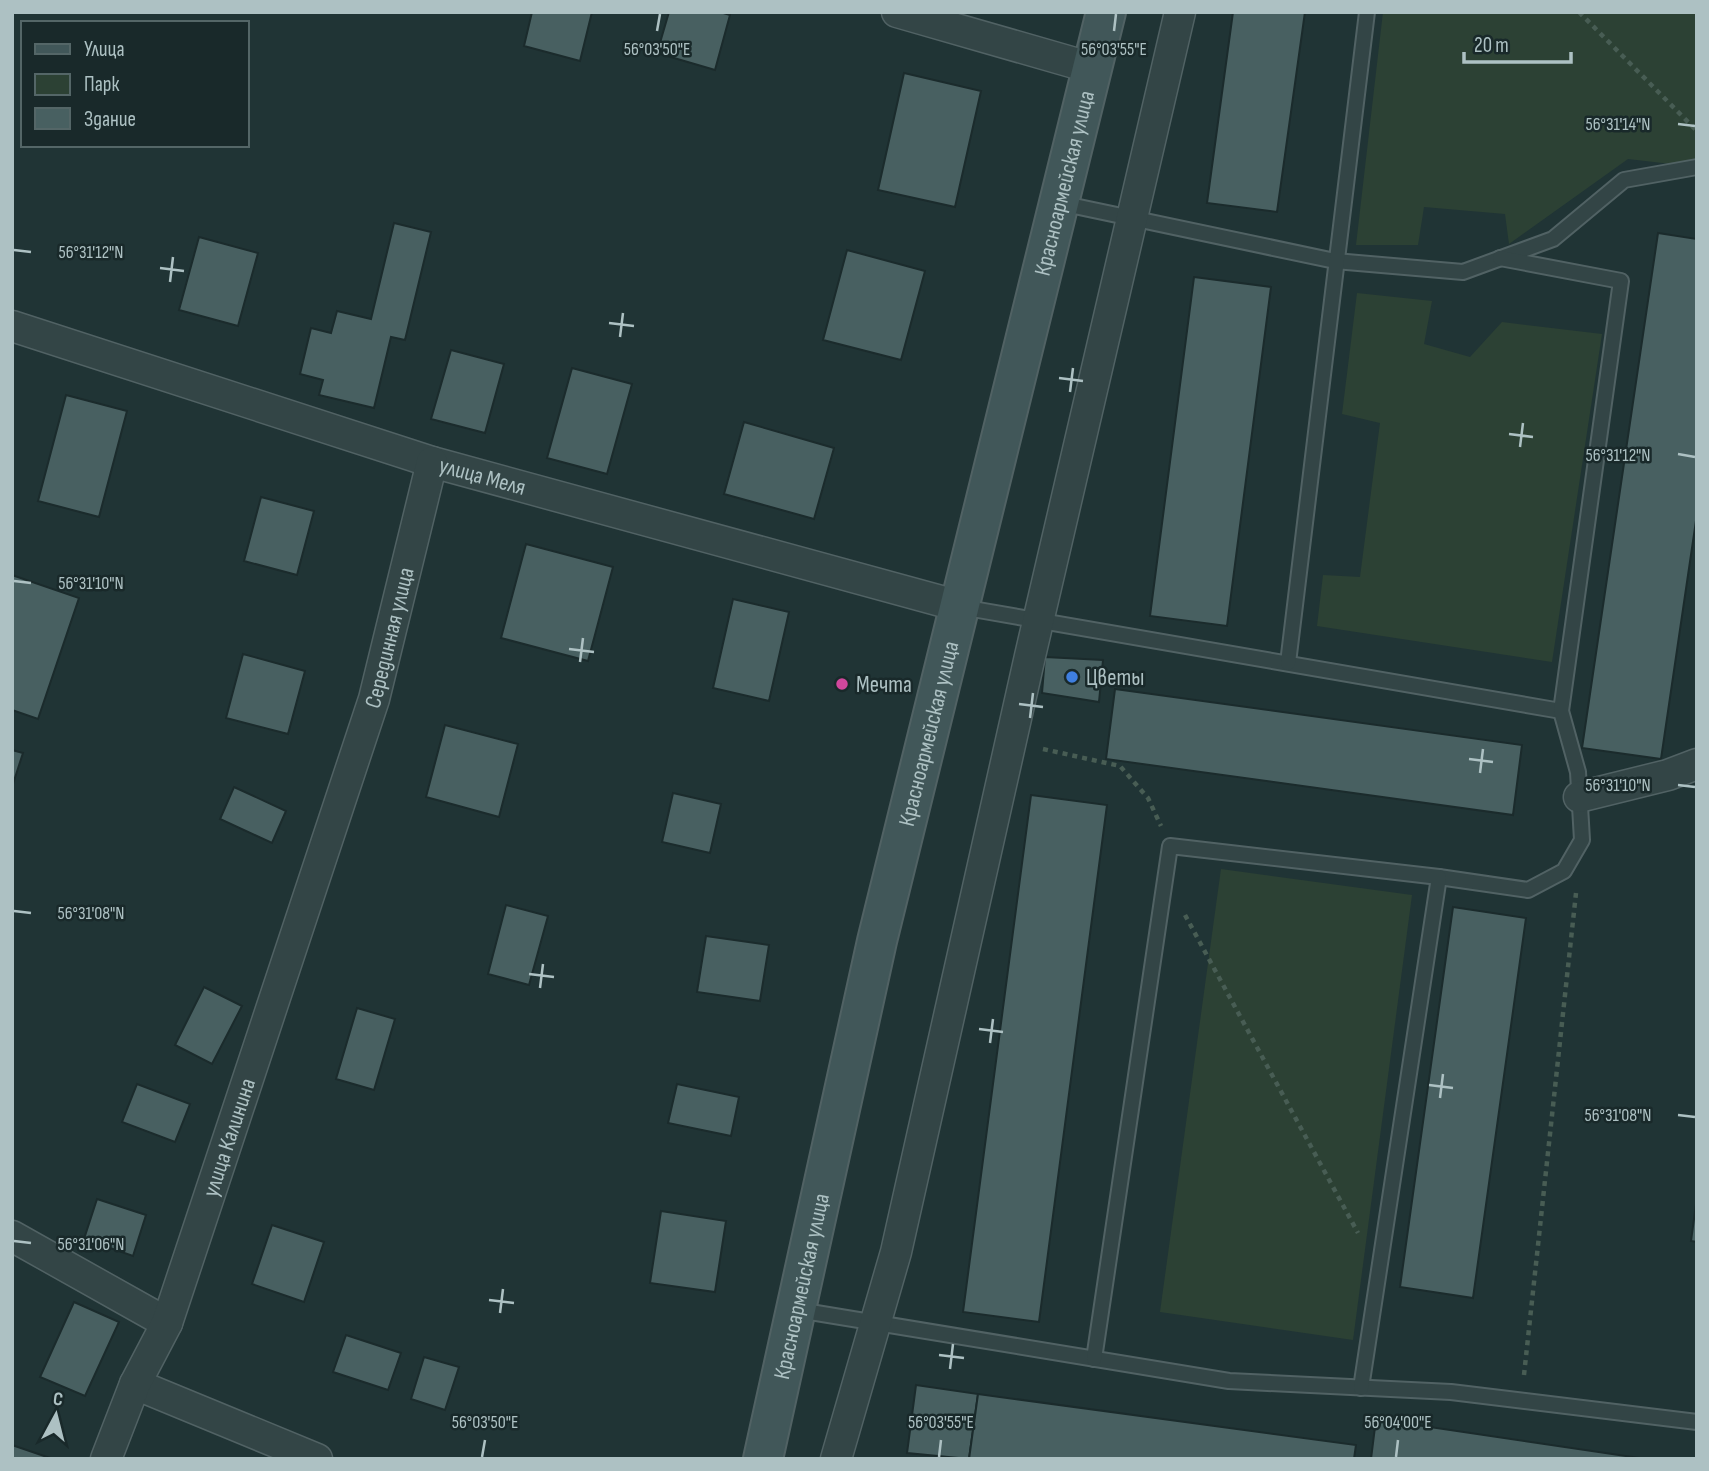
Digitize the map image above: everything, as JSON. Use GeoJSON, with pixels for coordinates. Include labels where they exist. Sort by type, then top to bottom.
{"type":"FeatureCollection","features":[{"type":"Feature","properties":{"kind":"street"},"geometry":{"type":"LineString","coordinates":[[897,12],[1092,68]]}},
{"type":"Feature","properties":{"kind":"street","name":"Красноармейская улица"},"geometry":{"type":"LineString","coordinates":[[764,1459],[877,941],[1106,12]]}},
{"type":"Feature","properties":{"kind":"street"},"geometry":{"type":"LineString","coordinates":[[836,1459],[896,1252],[1038,620],[1180,12]]}},
{"type":"Feature","properties":{"kind":"street","name":"улица Меля"},"geometry":{"type":"LineString","coordinates":[[12,326],[432,462],[959,607]]}},
{"type":"Feature","properties":{"kind":"street","name":"Серединная улица"},"geometry":{"type":"LineString","coordinates":[[338,812],[374,699],[432,462]]}},
{"type":"Feature","properties":{"kind":"street"},"geometry":{"type":"LineString","coordinates":[[1579,797],[1668,775],[1697,764]]}},
{"type":"Feature","properties":{"kind":"street","name":"улица Калинина"},"geometry":{"type":"LineString","coordinates":[[106,1459],[135,1384],[167,1323],[338,812]]}},
{"type":"Feature","properties":{"kind":"street"},"geometry":{"type":"LineString","coordinates":[[12,1236],[167,1323]]}},
{"type":"Feature","properties":{"kind":"street"},"geometry":{"type":"LineString","coordinates":[[135,1384],[317,1459]]}},
{"type":"Feature","properties":{"kind":"lane"},"geometry":{"type":"LineString","coordinates":[[1288,663],[1367,12]]}},
{"type":"Feature","properties":{"kind":"lane"},"geometry":{"type":"LineString","coordinates":[[1059,202],[1335,261],[1463,272],[1553,239],[1625,180],[1697,167]]}},
{"type":"Feature","properties":{"kind":"lane"},"geometry":{"type":"LineString","coordinates":[[1094,1359],[1170,846],[1528,890],[1564,871],[1582,840],[1578,772],[1561,711],[1621,281],[1500,258]]}},
{"type":"Feature","properties":{"kind":"lane"},"geometry":{"type":"LineString","coordinates":[[959,607],[1561,711]]}},
{"type":"Feature","properties":{"kind":"lane"},"geometry":{"type":"LineString","coordinates":[[1361,1388],[1439,877]]}},
{"type":"Feature","properties":{"kind":"lane"},"geometry":{"type":"LineString","coordinates":[[796,1310],[1229,1381],[1451,1392],[1697,1422]]}},
{"type":"Feature","properties":{"kind":"path"},"geometry":{"type":"LineString","coordinates":[[1579,12],[1697,131]]}},
{"type":"Feature","properties":{"kind":"path"},"geometry":{"type":"LineString","coordinates":[[1011,741],[1120,766],[1148,798],[1170,846]]}},
{"type":"Feature","properties":{"kind":"path"},"geometry":{"type":"LineString","coordinates":[[1522,1400],[1582,840]]}},
{"type":"Feature","properties":{"kind":"path"},"geometry":{"type":"LineString","coordinates":[[1165,878],[1379,1271]]}},
{"type":"Feature","properties":{"kind":"green space"},"geometry":{"type":"Polygon","coordinates":[[[1383,12],[1697,12],[1697,167],[1628,159],[1509,244],[1505,214],[1424,207],[1418,245],[1356,245],[1383,12]]]}},
{"type":"Feature","properties":{"kind":"green space"},"geometry":{"type":"Polygon","coordinates":[[[1357,293],[1432,301],[1424,344],[1470,357],[1502,322],[1602,334],[1552,662],[1317,626],[1323,575],[1360,577],[1380,423],[1342,414],[1357,293]]]}},
{"type":"Feature","properties":{"kind":"green space"},"geometry":{"type":"Polygon","coordinates":[[[1221,869],[1412,895],[1353,1340],[1160,1312],[1221,869]]]}},
{"type":"Feature","properties":{"kind":"building"},"geometry":{"type":"Polygon","coordinates":[[[532,12],[592,12],[580,61],[524,46],[532,12]]]}},
{"type":"Feature","properties":{"kind":"building"},"geometry":{"type":"Polygon","coordinates":[[[669,12],[720,12],[730,15],[715,70],[657,53],[669,12]]]}},
{"type":"Feature","properties":{"kind":"building"},"geometry":{"type":"Polygon","coordinates":[[[1233,12],[1305,12],[1277,212],[1207,203],[1233,12]]]}},
{"type":"Feature","properties":{"kind":"building"},"geometry":{"type":"Polygon","coordinates":[[[904,73],[981,91],[955,207],[878,190],[904,73]]]}},
{"type":"Feature","properties":{"kind":"building"},"geometry":{"type":"Polygon","coordinates":[[[394,223],[431,232],[405,340],[391,337],[374,408],[319,395],[323,380],[300,374],[311,328],[331,333],[337,311],[371,319],[394,223]]]}},
{"type":"Feature","properties":{"kind":"building"},"geometry":{"type":"Polygon","coordinates":[[[1658,233],[1697,239],[1697,514],[1661,759],[1582,748],[1658,233]]]}},
{"type":"Feature","properties":{"kind":"building"},"geometry":{"type":"Polygon","coordinates":[[[199,237],[258,253],[238,326],[179,310],[199,237]]]}},
{"type":"Feature","properties":{"kind":"building"},"geometry":{"type":"Polygon","coordinates":[[[847,250],[925,271],[901,360],[823,340],[847,250]]]}},
{"type":"Feature","properties":{"kind":"building"},"geometry":{"type":"Polygon","coordinates":[[[1194,277],[1271,287],[1227,626],[1150,616],[1194,277]]]}},
{"type":"Feature","properties":{"kind":"building"},"geometry":{"type":"Polygon","coordinates":[[[451,350],[504,364],[485,433],[431,419],[451,350]]]}},
{"type":"Feature","properties":{"kind":"building"},"geometry":{"type":"Polygon","coordinates":[[[572,368],[632,384],[607,474],[547,458],[572,368]]]}},
{"type":"Feature","properties":{"kind":"building"},"geometry":{"type":"Polygon","coordinates":[[[66,395],[127,411],[99,517],[38,501],[66,395]]]}},
{"type":"Feature","properties":{"kind":"building"},"geometry":{"type":"Polygon","coordinates":[[[744,422],[834,448],[814,519],[724,494],[744,422]]]}},
{"type":"Feature","properties":{"kind":"building"},"geometry":{"type":"Polygon","coordinates":[[[261,497],[314,511],[297,575],[244,561],[261,497]]]}},
{"type":"Feature","properties":{"kind":"building"},"geometry":{"type":"Polygon","coordinates":[[[526,544],[613,567],[588,661],[501,638],[526,544]]]}},
{"type":"Feature","properties":{"kind":"building"},"geometry":{"type":"Polygon","coordinates":[[[12,575],[79,598],[38,719],[12,710],[12,575]]]}},
{"type":"Feature","properties":{"kind":"building"},"geometry":{"type":"Polygon","coordinates":[[[733,599],[789,612],[769,701],[713,688],[733,599]]]}},
{"type":"Feature","properties":{"kind":"building"},"geometry":{"type":"Polygon","coordinates":[[[243,654],[305,671],[288,734],[226,718],[243,654]]]}},
{"type":"Feature","properties":{"kind":"building","name":"Цветы"},"geometry":{"type":"Polygon","coordinates":[[[1045,657],[1103,660],[1099,702],[1042,693],[1045,657]]]}},
{"type":"Feature","properties":{"kind":"building"},"geometry":{"type":"Polygon","coordinates":[[[1115,689],[1522,745],[1513,815],[1106,759],[1115,689]]]}},
{"type":"Feature","properties":{"kind":"building"},"geometry":{"type":"Polygon","coordinates":[[[445,725],[518,744],[499,817],[426,797],[445,725]]]}},
{"type":"Feature","properties":{"kind":"building"},"geometry":{"type":"Polygon","coordinates":[[[12,750],[23,753],[12,787],[12,750]]]}},
{"type":"Feature","properties":{"kind":"building"},"geometry":{"type":"Polygon","coordinates":[[[234,787],[286,811],[272,843],[220,819],[234,787]]]}},
{"type":"Feature","properties":{"kind":"building"},"geometry":{"type":"Polygon","coordinates":[[[673,793],[721,804],[710,853],[662,842],[673,793]]]}},
{"type":"Feature","properties":{"kind":"building"},"geometry":{"type":"Polygon","coordinates":[[[1031,795],[1107,805],[1039,1322],[963,1312],[1031,795]]]}},
{"type":"Feature","properties":{"kind":"building"},"geometry":{"type":"Polygon","coordinates":[[[506,905],[548,916],[529,985],[488,974],[506,905]]]}},
{"type":"Feature","properties":{"kind":"building"},"geometry":{"type":"Polygon","coordinates":[[[1453,907],[1526,918],[1473,1298],[1400,1287],[1453,907]]]}},
{"type":"Feature","properties":{"kind":"building"},"geometry":{"type":"Polygon","coordinates":[[[706,936],[769,945],[760,1001],[697,992],[706,936]]]}},
{"type":"Feature","properties":{"kind":"building"},"geometry":{"type":"Polygon","coordinates":[[[204,987],[242,1006],[212,1064],[175,1045],[204,987]]]}},
{"type":"Feature","properties":{"kind":"building"},"geometry":{"type":"Polygon","coordinates":[[[357,1008],[395,1019],[374,1090],[336,1079],[357,1008]]]}},
{"type":"Feature","properties":{"kind":"building"},"geometry":{"type":"Polygon","coordinates":[[[137,1084],[190,1104],[175,1142],[122,1122],[137,1084]]]}},
{"type":"Feature","properties":{"kind":"building"},"geometry":{"type":"Polygon","coordinates":[[[677,1084],[739,1097],[731,1136],[668,1123],[677,1084]]]}},
{"type":"Feature","properties":{"kind":"building"},"geometry":{"type":"Polygon","coordinates":[[[1697,1197],[1697,1242],[1691,1241],[1697,1197]]]}},
{"type":"Feature","properties":{"kind":"building"},"geometry":{"type":"Polygon","coordinates":[[[97,1199],[146,1215],[133,1256],[84,1239],[97,1199]]]}},
{"type":"Feature","properties":{"kind":"building"},"geometry":{"type":"Polygon","coordinates":[[[661,1211],[726,1221],[715,1292],[650,1283],[661,1211]]]}},
{"type":"Feature","properties":{"kind":"building"},"geometry":{"type":"Polygon","coordinates":[[[272,1225],[324,1242],[304,1302],[252,1284],[272,1225]]]}},
{"type":"Feature","properties":{"kind":"building"},"geometry":{"type":"Polygon","coordinates":[[[74,1302],[119,1322],[85,1396],[40,1377],[74,1302]]]}},
{"type":"Feature","properties":{"kind":"building"},"geometry":{"type":"Polygon","coordinates":[[[346,1335],[401,1353],[388,1390],[333,1372],[346,1335]]]}},
{"type":"Feature","properties":{"kind":"building"},"geometry":{"type":"Polygon","coordinates":[[[424,1357],[459,1367],[445,1410],[411,1399],[424,1357]]]}},
{"type":"Feature","properties":{"kind":"building"},"geometry":{"type":"Polygon","coordinates":[[[916,1385],[978,1394],[969,1459],[907,1453],[916,1385]]]}},
{"type":"Feature","properties":{"kind":"building"},"geometry":{"type":"Polygon","coordinates":[[[978,1394],[1356,1445],[1354,1459],[969,1459],[978,1394]]]}},
{"type":"Feature","properties":{"kind":"building"},"geometry":{"type":"Polygon","coordinates":[[[1376,1419],[1646,1459],[1371,1459],[1376,1419]]]}},
{"type":"Feature","properties":{"kind":"building"},"geometry":{"type":"Polygon","coordinates":[[[12,1445],[50,1458],[12,1459],[12,1445]]]}},
{"type":"Feature","properties":{"kind":"place","name":"Цветы"},"geometry":{"type":"Point","coordinates":[1072,677]}},
{"type":"Feature","properties":{"kind":"place","name":"Мечта"},"geometry":{"type":"Point","coordinates":[842,684]}}]}
